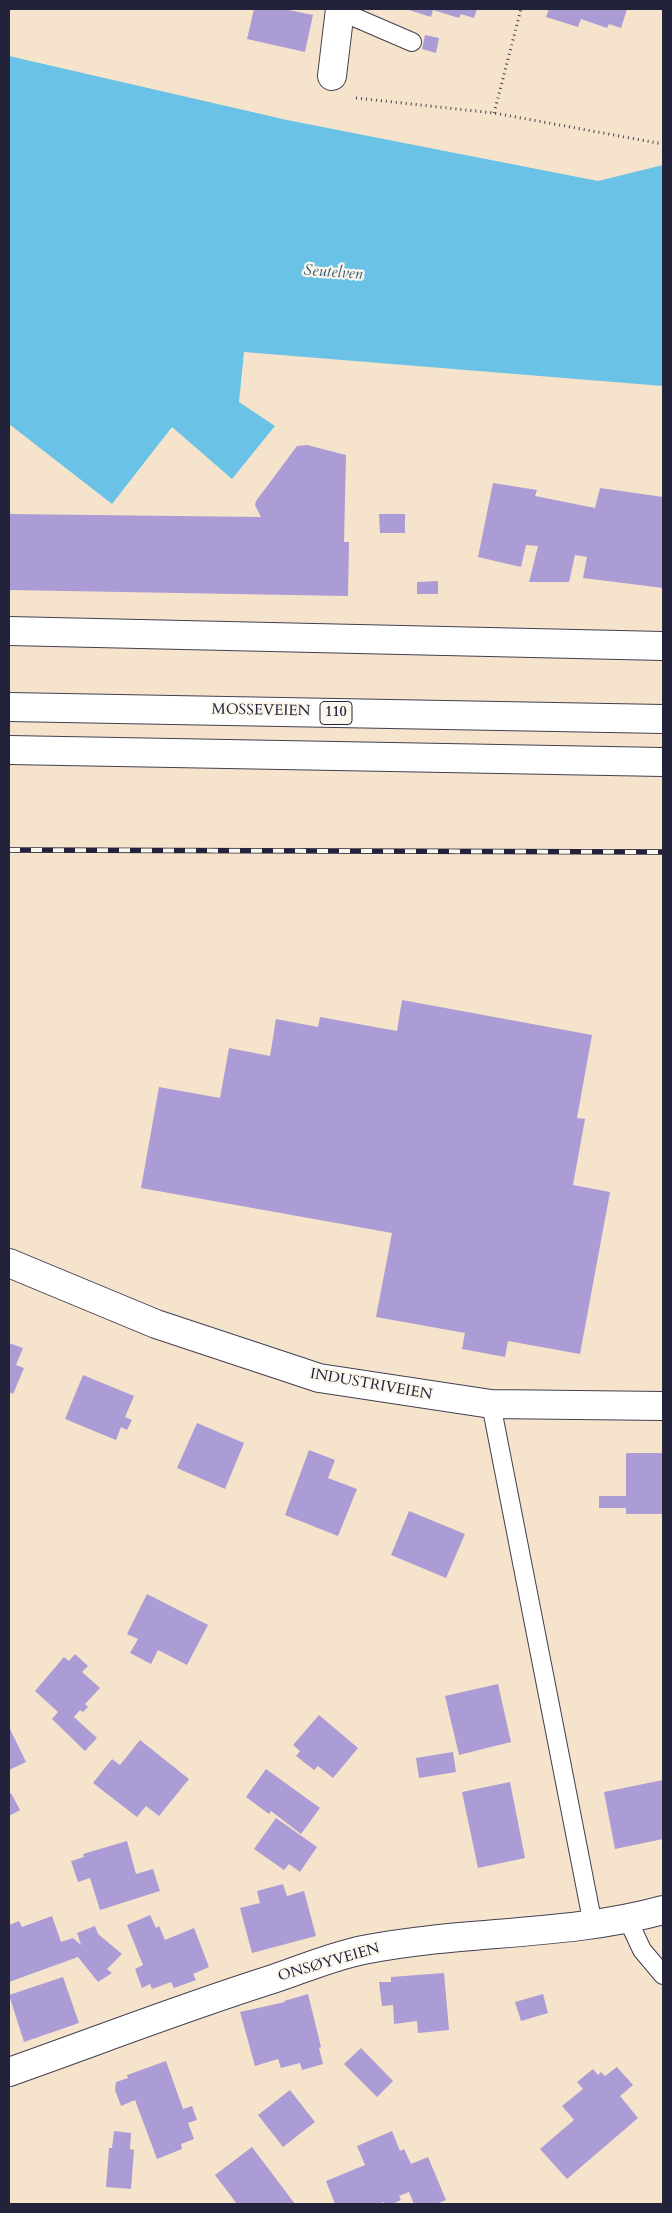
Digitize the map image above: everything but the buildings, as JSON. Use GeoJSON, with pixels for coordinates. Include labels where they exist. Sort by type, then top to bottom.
{"type":"FeatureCollection","features":[{"type":"Feature","properties":{"kind":"main road"},"geometry":{"type":"LineString","coordinates":[[332,76],[340,10]]}},
{"type":"Feature","properties":{"kind":"main road"},"geometry":{"type":"LineString","coordinates":[[9,631],[663,646]]}},
{"type":"Feature","properties":{"kind":"main road","name":"MOSSEVEIEN"},"geometry":{"type":"LineString","coordinates":[[9,707],[663,719]]}},
{"type":"Feature","properties":{"kind":"main road"},"geometry":{"type":"LineString","coordinates":[[9,750],[663,762]]}},
{"type":"Feature","properties":{"kind":"main road","name":"INDUSTRIVEIEN"},"geometry":{"type":"LineString","coordinates":[[9,1263],[156,1324],[319,1378],[491,1404],[663,1406]]}},
{"type":"Feature","properties":{"kind":"main road","name":"ONSØYVEIEN"},"geometry":{"type":"LineString","coordinates":[[9,2072],[241,1989],[361,1950],[438,1938],[498,1935],[593,1925],[628,1920],[663,1910]]}},
{"type":"Feature","properties":{"kind":"lane"},"geometry":{"type":"LineString","coordinates":[[340,10],[412,42]]}},
{"type":"Feature","properties":{"kind":"lane"},"geometry":{"type":"LineString","coordinates":[[491,1404],[593,1925]]}},
{"type":"Feature","properties":{"kind":"lane"},"geometry":{"type":"LineString","coordinates":[[628,1920],[642,1950],[663,1975]]}},
{"type":"Feature","properties":{"kind":"path"},"geometry":{"type":"LineString","coordinates":[[494,114],[521,9]]}},
{"type":"Feature","properties":{"kind":"path"},"geometry":{"type":"LineString","coordinates":[[332,76],[354,97],[494,114],[663,144]]}},
{"type":"Feature","properties":{"kind":"water","name":"Seutelven"},"geometry":{"type":"Polygon","coordinates":[[[9,56],[287,120],[598,181],[663,165],[663,386],[244,352],[239,402],[275,426],[232,479],[172,427],[112,504],[9,424],[9,56]]]}},
{"type":"Feature","properties":{"kind":"railway"},"geometry":{"type":"LineString","coordinates":[[9,850],[663,852]]}}]}
